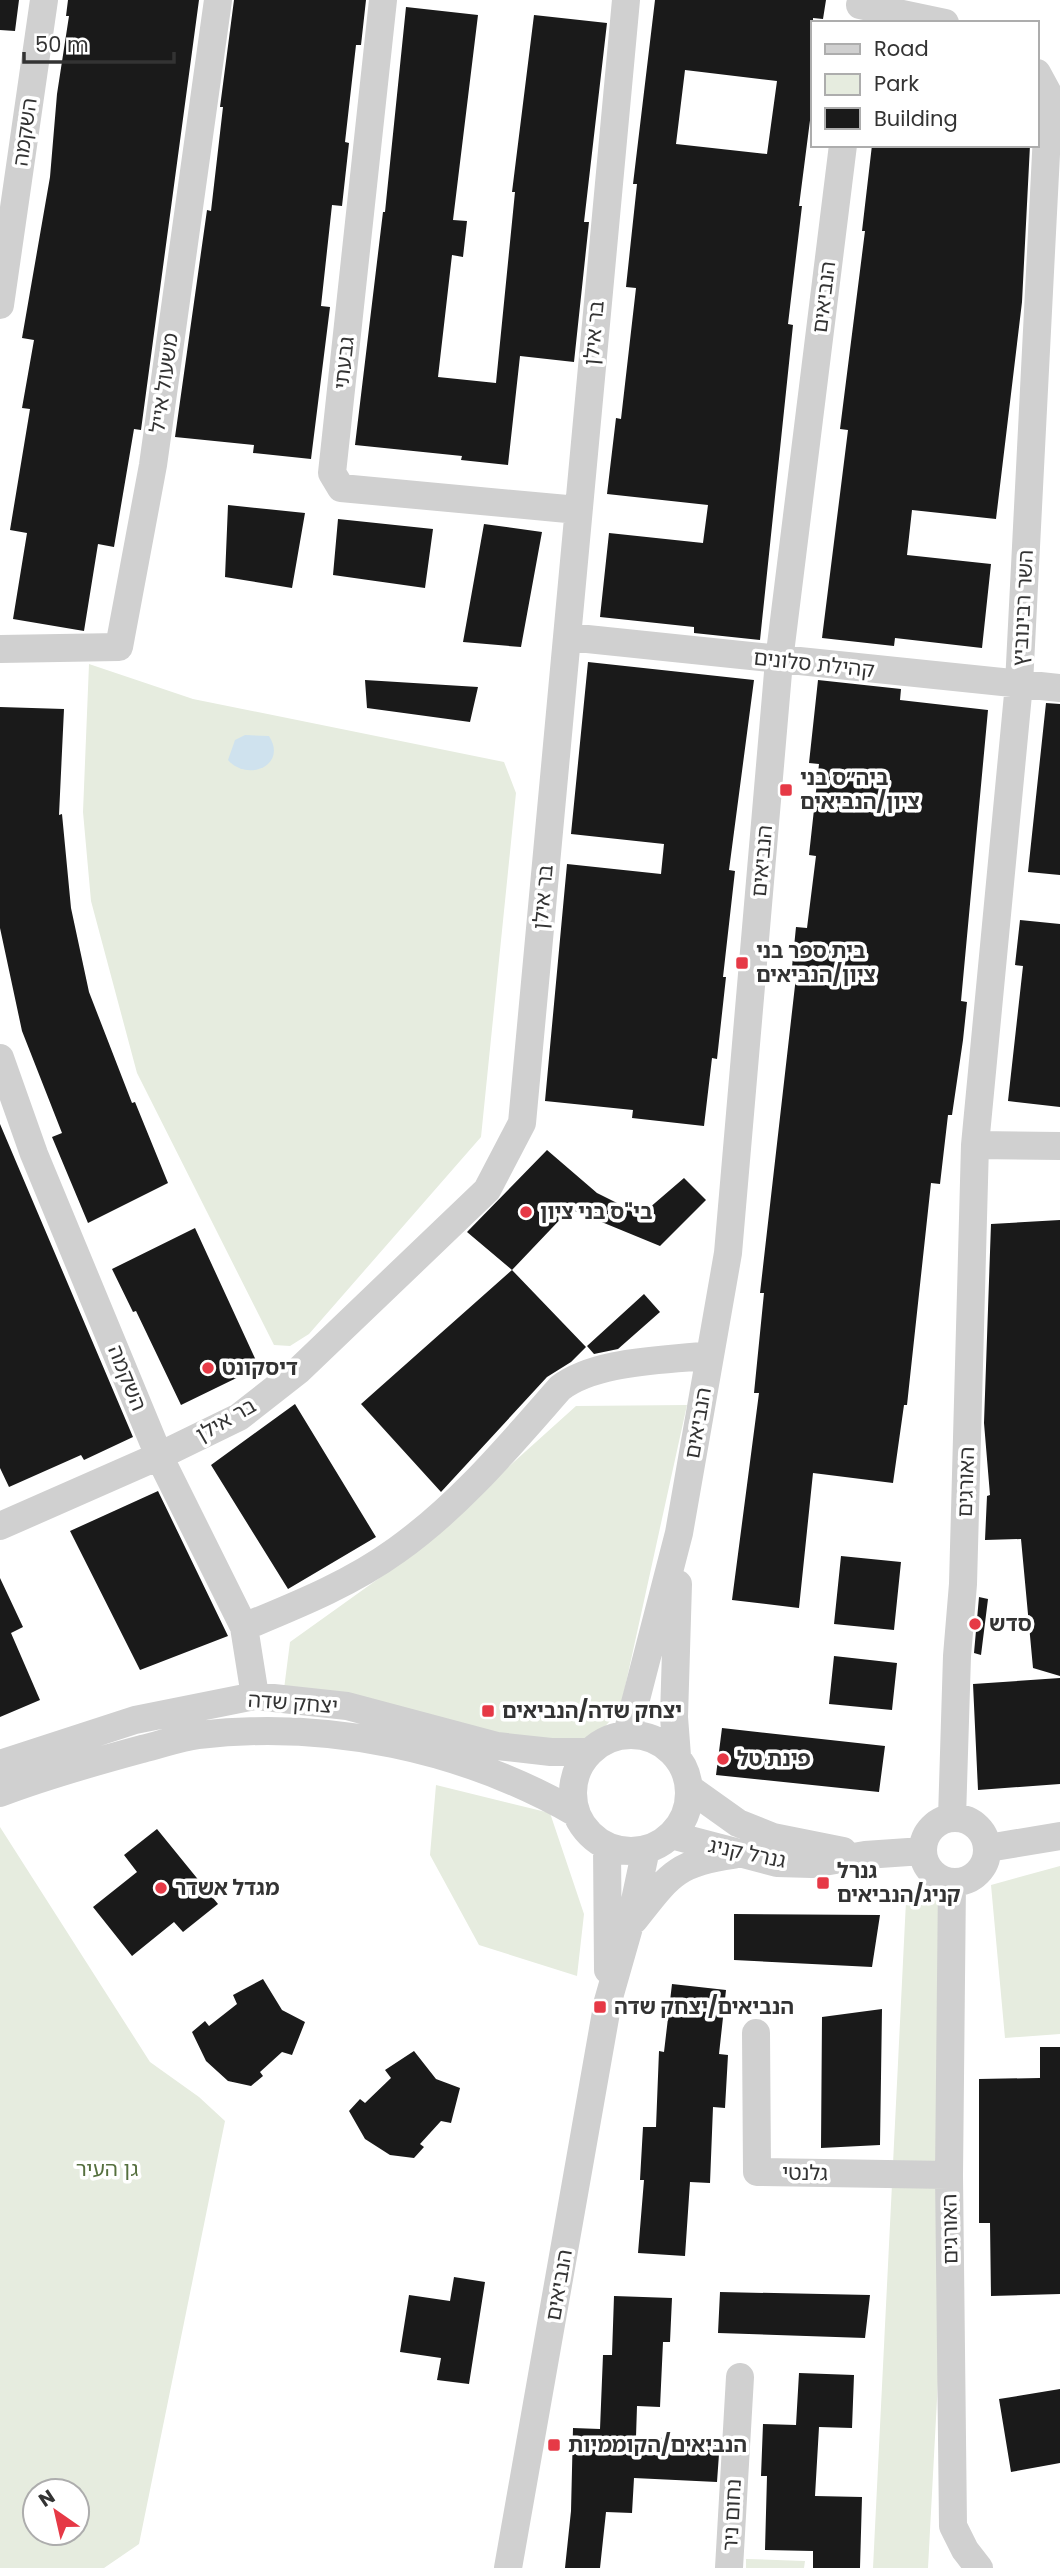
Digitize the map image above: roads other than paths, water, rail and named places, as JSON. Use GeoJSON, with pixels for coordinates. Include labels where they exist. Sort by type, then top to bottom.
{"type":"FeatureCollection","features":[{"type":"Feature","properties":{"kind":"street","name":"השקמה"},"geometry":{"type":"LineString","coordinates":[[0,305],[44,0]]}},
{"type":"Feature","properties":{"kind":"street","name":"משעול אייל"},"geometry":{"type":"LineString","coordinates":[[0,649],[119,647],[153,465],[218,0]]}},
{"type":"Feature","properties":{"kind":"street","name":"גבעתי"},"geometry":{"type":"LineString","coordinates":[[383,0],[332,473],[341,488],[578,510]]}},
{"type":"Feature","properties":{"kind":"street","name":"בר אילן"},"geometry":{"type":"LineString","coordinates":[[0,1526],[159,1456],[239,1417],[299,1370],[487,1190],[522,1123],[626,0]]}},
{"type":"Feature","properties":{"kind":"street"},"geometry":{"type":"LineString","coordinates":[[859,9],[933,21]]}},
{"type":"Feature","properties":{"kind":"street","name":"השר רבינוביץ"},"geometry":{"type":"LineString","coordinates":[[975,1145],[1019,684],[1049,95],[1039,78]]}},
{"type":"Feature","properties":{"kind":"street","name":"הנביאים"},"geometry":{"type":"LineString","coordinates":[[627,1734],[679,1533],[728,1253],[779,661],[843,147]]}},
{"type":"Feature","properties":{"kind":"street","name":"קהילת סלונים"},"geometry":{"type":"LineString","coordinates":[[568,637],[779,661],[1060,688]]}},
{"type":"Feature","properties":{"kind":"street","name":"השקמה"},"geometry":{"type":"LineString","coordinates":[[0,1058],[34,1154],[159,1456],[244,1627],[255,1696]]}},
{"type":"Feature","properties":{"kind":"street"},"geometry":{"type":"LineString","coordinates":[[975,1145],[1060,1146]]}},
{"type":"Feature","properties":{"kind":"street","name":"האורגים"},"geometry":{"type":"LineString","coordinates":[[952,1818],[957,1656],[963,1584],[975,1145]]}},
{"type":"Feature","properties":{"kind":"street"},"geometry":{"type":"LineString","coordinates":[[244,1627],[318,1597],[397,1550],[480,1479],[559,1388],[573,1377],[611,1367],[710,1355]]}},
{"type":"Feature","properties":{"kind":"street","name":"הנביאים"},"geometry":{"type":"LineString","coordinates":[[677,1756],[674,1717],[679,1533]]}},
{"type":"Feature","properties":{"kind":"street","name":"יצחק שדה"},"geometry":{"type":"LineString","coordinates":[[0,1764],[35,1750],[135,1720],[255,1696],[347,1706],[497,1746],[551,1752],[589,1752]]}},
{"type":"Feature","properties":{"kind":"street","name":"יצחק שדה"},"geometry":{"type":"LineString","coordinates":[[0,1793],[58,1771],[197,1735],[293,1731],[405,1744],[533,1788],[576,1813]]}},
{"type":"Feature","properties":{"kind":"street"},"geometry":{"type":"LineString","coordinates":[[627,1734],[654,1740],[677,1756],[686,1772],[689,1788],[685,1814],[671,1835],[646,1849],[626,1851],[607,1846],[593,1838],[576,1813],[573,1781],[589,1752],[600,1743],[627,1734]]}},
{"type":"Feature","properties":{"kind":"street","name":"גנרל קניג"},"geometry":{"type":"LineString","coordinates":[[689,1788],[738,1823],[773,1837],[865,1855]]}},
{"type":"Feature","properties":{"kind":"street"},"geometry":{"type":"LineString","coordinates":[[952,1818],[976,1825],[988,1848],[987,1857],[978,1873],[970,1878],[952,1882],[935,1875],[925,1860],[923,1851],[931,1829],[952,1818]]}},
{"type":"Feature","properties":{"kind":"street","name":"גנרל קניג"},"geometry":{"type":"LineString","coordinates":[[671,1835],[777,1863],[812,1864],[865,1855],[923,1851]]}},
{"type":"Feature","properties":{"kind":"street"},"geometry":{"type":"LineString","coordinates":[[988,1848],[1060,1836]]}},
{"type":"Feature","properties":{"kind":"street","name":"הנביאים"},"geometry":{"type":"LineString","coordinates":[[607,1846],[608,2001]]}},
{"type":"Feature","properties":{"kind":"street","name":"הנביאים"},"geometry":{"type":"LineString","coordinates":[[508,2568],[608,2001],[630,1924],[646,1849]]}},
{"type":"Feature","properties":{"kind":"street"},"geometry":{"type":"LineString","coordinates":[[630,1924],[678,1870],[703,1859],[737,1854]]}},
{"type":"Feature","properties":{"kind":"street","name":"האורגים"},"geometry":{"type":"LineString","coordinates":[[952,1882],[949,2175],[953,2526],[965,2550],[979,2568]]}},
{"type":"Feature","properties":{"kind":"street","name":"גלנטי"},"geometry":{"type":"LineString","coordinates":[[755,2033],[757,2172],[949,2175]]}},
{"type":"Feature","properties":{"kind":"street","name":"נחום ניר"},"geometry":{"type":"LineString","coordinates":[[729,2568],[740,2377]]}},
{"type":"Feature","properties":{"kind":"water"},"geometry":{"type":"Polygon","coordinates":[[[245,735],[269,736],[273,755],[263,768],[245,770],[228,760],[235,740],[245,735]]]}},
{"type":"Feature","properties":{"kind":"place","name":"ביה״ס בני ציון/הנביאים"},"geometry":{"type":"Point","coordinates":[786,790]}},
{"type":"Feature","properties":{"kind":"place","name":"בית ספר בני ציון/הנביאים"},"geometry":{"type":"Point","coordinates":[742,963]}},
{"type":"Feature","properties":{"kind":"place","name":"בי\"ס בני ציון"},"geometry":{"type":"Point","coordinates":[526,1212]}},
{"type":"Feature","properties":{"kind":"place","name":"דיסקונט"},"geometry":{"type":"Point","coordinates":[208,1368]}},
{"type":"Feature","properties":{"kind":"place","name":"סדש"},"geometry":{"type":"Point","coordinates":[975,1624]}},
{"type":"Feature","properties":{"kind":"place","name":"יצחק שדה/הנביאים"},"geometry":{"type":"Point","coordinates":[488,1711]}},
{"type":"Feature","properties":{"kind":"place","name":"פינת טל"},"geometry":{"type":"Point","coordinates":[723,1759]}},
{"type":"Feature","properties":{"kind":"place","name":"גנרל קניג/הנביאים"},"geometry":{"type":"Point","coordinates":[823,1883]}},
{"type":"Feature","properties":{"kind":"place","name":"מגדל אשדר"},"geometry":{"type":"Point","coordinates":[161,1888]}},
{"type":"Feature","properties":{"kind":"place","name":"הנביאים/יצחק שדה"},"geometry":{"type":"Point","coordinates":[600,2007]}},
{"type":"Feature","properties":{"kind":"place","name":"הנביאים/הקוממיות"},"geometry":{"type":"Point","coordinates":[554,2445]}},
{"type":"Feature","properties":{"kind":"park label","name":"גן העיר"},"geometry":{"type":"Point","coordinates":[107,2169]}}]}
